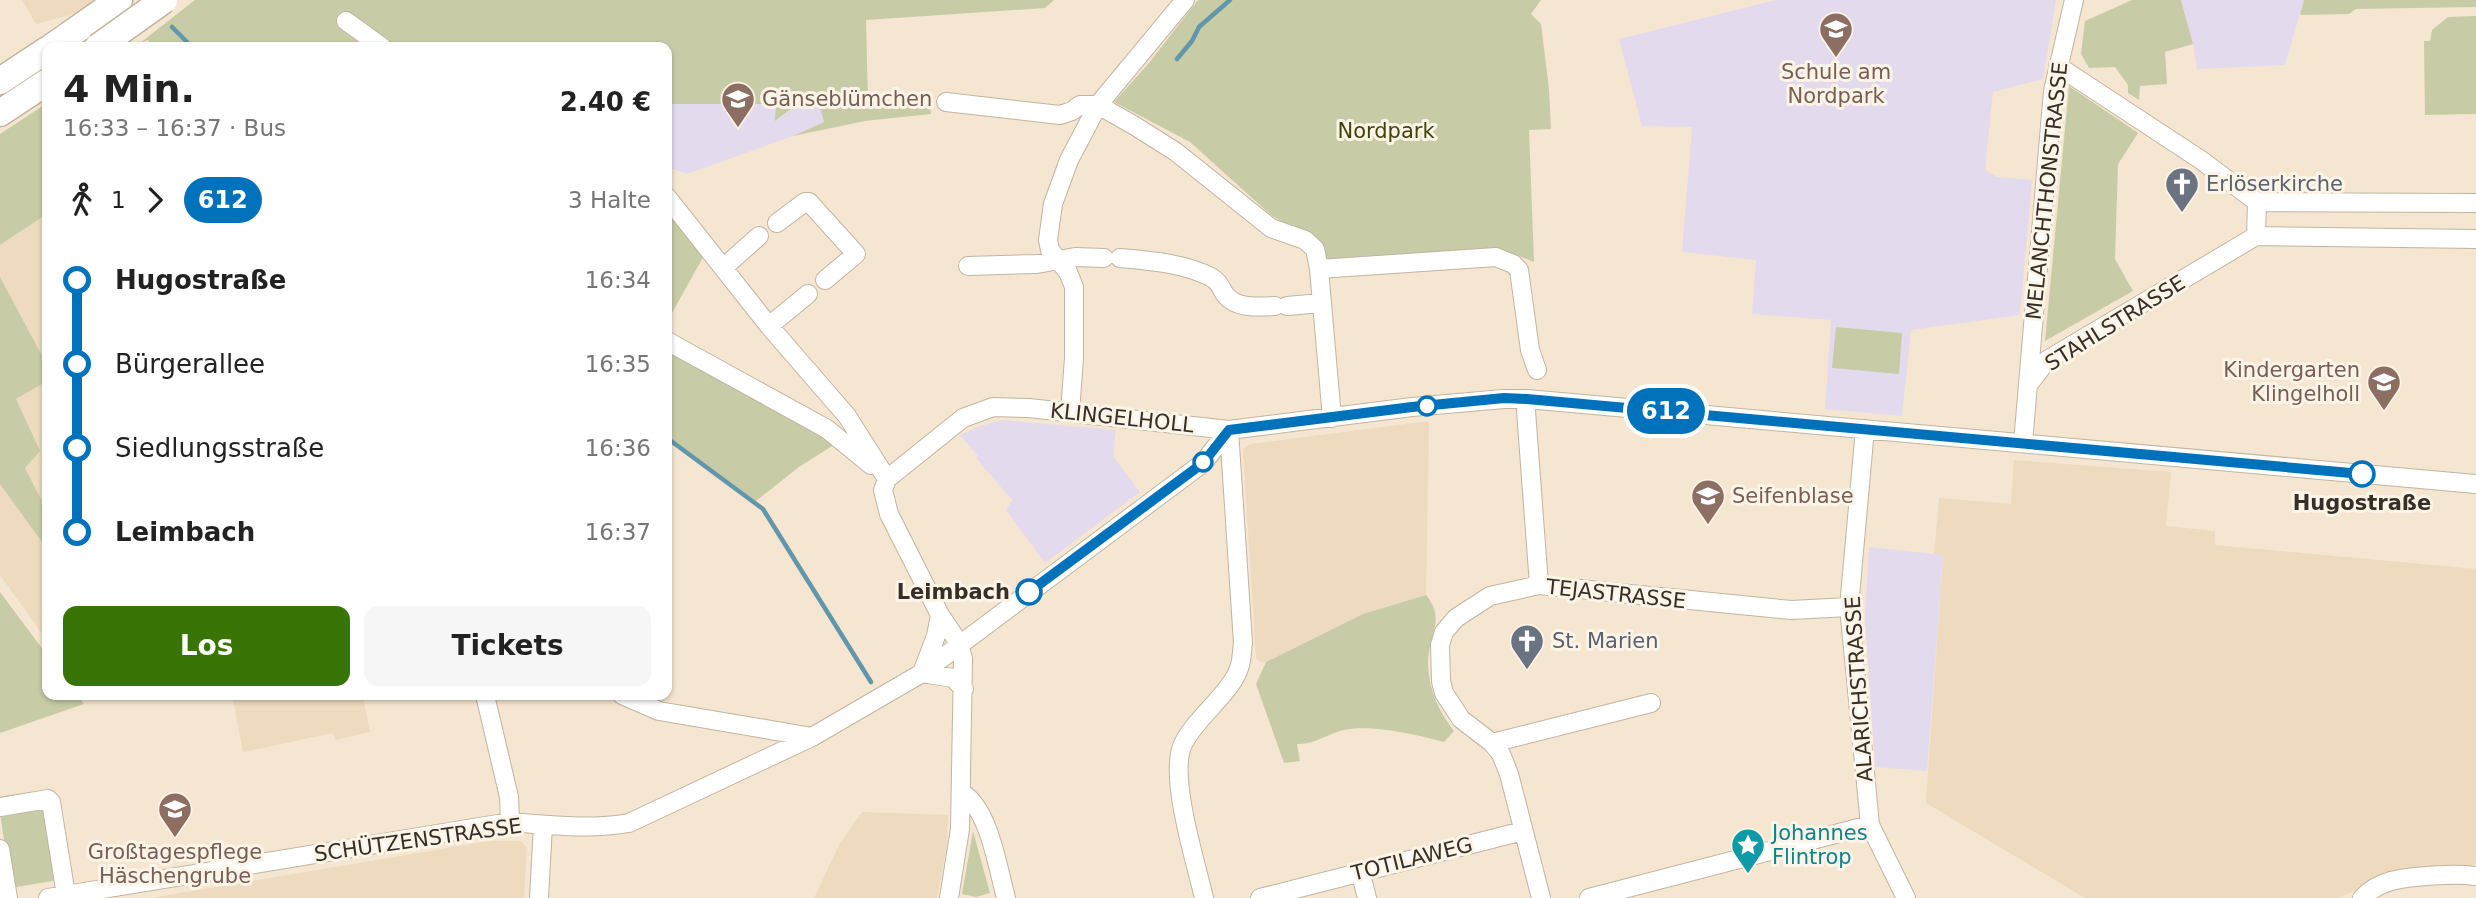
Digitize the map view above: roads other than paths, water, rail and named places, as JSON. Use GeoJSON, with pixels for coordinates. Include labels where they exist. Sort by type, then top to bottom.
{"type":"FeatureCollection","features":[{"type":"Feature","properties":{"kind":"highway"},"geometry":{"type":"LineString","coordinates":[[59,42],[119,0]]}},
{"type":"Feature","properties":{"kind":"highway"},"geometry":{"type":"LineString","coordinates":[[105,42],[164,0]]}},
{"type":"Feature","properties":{"kind":"highway"},"geometry":{"type":"LineString","coordinates":[[0,82],[42,53]]}},
{"type":"Feature","properties":{"kind":"highway"},"geometry":{"type":"LineString","coordinates":[[0,113],[42,85]]}},
{"type":"Feature","properties":{"kind":"street"},"geometry":{"type":"LineString","coordinates":[[119,0],[128,42]]}},
{"type":"Feature","properties":{"kind":"street"},"geometry":{"type":"LineString","coordinates":[[1070,412],[1074,358],[1074,287],[1068,272],[1050,250],[1048,240],[1052,204],[1069,160],[1098,105],[1185,0]]}},
{"type":"Feature","properties":{"kind":"street","name":"MELANCHTHONSTRASSE"},"geometry":{"type":"LineString","coordinates":[[2029,384],[2053,91],[2074,0]]}},
{"type":"Feature","properties":{"kind":"street"},"geometry":{"type":"LineString","coordinates":[[346,21],[375,42]]}},
{"type":"Feature","properties":{"kind":"street"},"geometry":{"type":"LineString","coordinates":[[2058,66],[2207,164],[2257,202],[2476,202]]}},
{"type":"Feature","properties":{"kind":"street"},"geometry":{"type":"LineString","coordinates":[[946,102],[1060,115],[1080,106],[1098,105],[1176,152],[1271,228],[1305,240],[1315,249],[1320,269],[1332,418]]}},
{"type":"Feature","properties":{"kind":"street"},"geometry":{"type":"LineString","coordinates":[[777,223],[804,202],[809,202],[856,254],[825,280]]}},
{"type":"Feature","properties":{"kind":"street"},"geometry":{"type":"LineString","coordinates":[[2257,202],[2256,236],[2476,239]]}},
{"type":"Feature","properties":{"kind":"street"},"geometry":{"type":"LineString","coordinates":[[672,203],[769,326],[847,416],[887,479]]}},
{"type":"Feature","properties":{"kind":"street"},"geometry":{"type":"LineString","coordinates":[[723,268],[759,236]]}},
{"type":"Feature","properties":{"kind":"street","name":"STAHLSTRASSE"},"geometry":{"type":"LineString","coordinates":[[2023,443],[2029,384],[2047,360],[2256,236]]}},
{"type":"Feature","properties":{"kind":"street"},"geometry":{"type":"LineString","coordinates":[[968,266],[1037,264],[1076,257],[1167,262],[1213,278],[1220,284],[1225,295],[1243,306],[1321,303]]}},
{"type":"Feature","properties":{"kind":"street"},"geometry":{"type":"LineString","coordinates":[[1320,269],[1496,257],[1513,264],[1519,270],[1533,384],[1525,411],[1539,585]]}},
{"type":"Feature","properties":{"kind":"street"},"geometry":{"type":"LineString","coordinates":[[769,326],[808,294]]}},
{"type":"Feature","properties":{"kind":"street"},"geometry":{"type":"LineString","coordinates":[[672,344],[827,429],[887,479]]}},
{"type":"Feature","properties":{"kind":"street","name":"KLINGELHOLL"},"geometry":{"type":"LineString","coordinates":[[887,479],[963,418],[993,407],[1070,412],[1229,430],[1504,398],[1533,384],[1865,429],[2476,484]]}},
{"type":"Feature","properties":{"kind":"street","name":"ALARICHSTRASSE"},"geometry":{"type":"LineString","coordinates":[[1865,429],[1849,607],[1870,825],[1906,898]]}},
{"type":"Feature","properties":{"kind":"street"},"geometry":{"type":"LineString","coordinates":[[1204,898],[1177,774],[1181,746],[1240,667],[1242,643],[1229,430]]}},
{"type":"Feature","properties":{"kind":"street","name":"SCHÜTZENSTRASSE"},"geometry":{"type":"LineString","coordinates":[[57,896],[510,822],[610,827],[629,823],[812,737],[922,673],[1203,463],[1229,430]]}},
{"type":"Feature","properties":{"kind":"street"},"geometry":{"type":"LineString","coordinates":[[887,479],[883,490],[889,514],[940,615],[959,643],[964,667],[960,829],[949,898]]}},
{"type":"Feature","properties":{"kind":"street","name":"TEJASTRASSE"},"geometry":{"type":"LineString","coordinates":[[1492,743],[1461,719],[1451,706],[1441,681],[1440,645],[1444,632],[1456,618],[1475,603],[1490,596],[1539,585],[1791,610],[1849,607]]}},
{"type":"Feature","properties":{"kind":"street"},"geometry":{"type":"LineString","coordinates":[[940,615],[933,645],[922,673],[953,678],[964,689]]}},
{"type":"Feature","properties":{"kind":"street"},"geometry":{"type":"LineString","coordinates":[[486,700],[509,797],[510,822]]}},
{"type":"Feature","properties":{"kind":"street"},"geometry":{"type":"LineString","coordinates":[[634,700],[659,711],[812,737]]}},
{"type":"Feature","properties":{"kind":"street"},"geometry":{"type":"LineString","coordinates":[[1541,898],[1509,774],[1501,754],[1492,743],[1651,704]]}},
{"type":"Feature","properties":{"kind":"street"},"geometry":{"type":"LineString","coordinates":[[962,793],[970,797],[986,826],[1006,898]]}},
{"type":"Feature","properties":{"kind":"street"},"geometry":{"type":"LineString","coordinates":[[0,807],[48,799],[51,802],[57,896]]}},
{"type":"Feature","properties":{"kind":"street"},"geometry":{"type":"LineString","coordinates":[[539,898],[543,825]]}},
{"type":"Feature","properties":{"kind":"street"},"geometry":{"type":"LineString","coordinates":[[1589,898],[1870,825]]}},
{"type":"Feature","properties":{"kind":"street","name":"TOTILAWEG"},"geometry":{"type":"LineString","coordinates":[[1260,898],[1523,831]]}},
{"type":"Feature","properties":{"kind":"street"},"geometry":{"type":"LineString","coordinates":[[0,849],[8,898]]}},
{"type":"Feature","properties":{"kind":"street"},"geometry":{"type":"LineString","coordinates":[[1360,871],[1367,898]]}},
{"type":"Feature","properties":{"kind":"street"},"geometry":{"type":"LineString","coordinates":[[2362,898],[2372,889],[2391,881],[2462,874],[2476,876]]}},
{"type":"Feature","properties":{"kind":"waterway"},"geometry":{"type":"LineString","coordinates":[[1177,59],[1192,41],[1199,27],[1230,0]]}},
{"type":"Feature","properties":{"kind":"waterway","name":"Leimbach"},"geometry":{"type":"LineString","coordinates":[[172,27],[187,42]]}},
{"type":"Feature","properties":{"kind":"waterway","name":"Leimbach"},"geometry":{"type":"LineString","coordinates":[[672,442],[763,509],[871,682]]}},
{"type":"Feature","properties":{"kind":"place","name":"Schule am Nordpark"},"geometry":{"type":"Point","coordinates":[1836,59]}},
{"type":"Feature","properties":{"kind":"place","name":"Gänseblümchen"},"geometry":{"type":"Point","coordinates":[738,129]}},
{"type":"Feature","properties":{"kind":"place","name":"Erlöserkirche"},"geometry":{"type":"Point","coordinates":[2182,214]}},
{"type":"Feature","properties":{"kind":"place","name":"Kindergarten Klingelholl"},"geometry":{"type":"Point","coordinates":[2384,412]}},
{"type":"Feature","properties":{"kind":"place","name":"Hugostraße"},"geometry":{"type":"Point","coordinates":[2362,474]}},
{"type":"Feature","properties":{"kind":"place","name":"Seifenblase"},"geometry":{"type":"Point","coordinates":[1708,526]}},
{"type":"Feature","properties":{"kind":"place","name":"Leimbach"},"geometry":{"type":"Point","coordinates":[1029,592]}},
{"type":"Feature","properties":{"kind":"place","name":"St. Marien"},"geometry":{"type":"Point","coordinates":[1527,671]}},
{"type":"Feature","properties":{"kind":"place","name":"Großtagespflege Häschengrube"},"geometry":{"type":"Point","coordinates":[175,839]}},
{"type":"Feature","properties":{"kind":"place","name":"Johannes Flintrop"},"geometry":{"type":"Point","coordinates":[1748,875]}},
{"type":"Feature","properties":{"kind":"park label","name":"Nordpark"},"geometry":{"type":"Point","coordinates":[1386,131]}}]}
